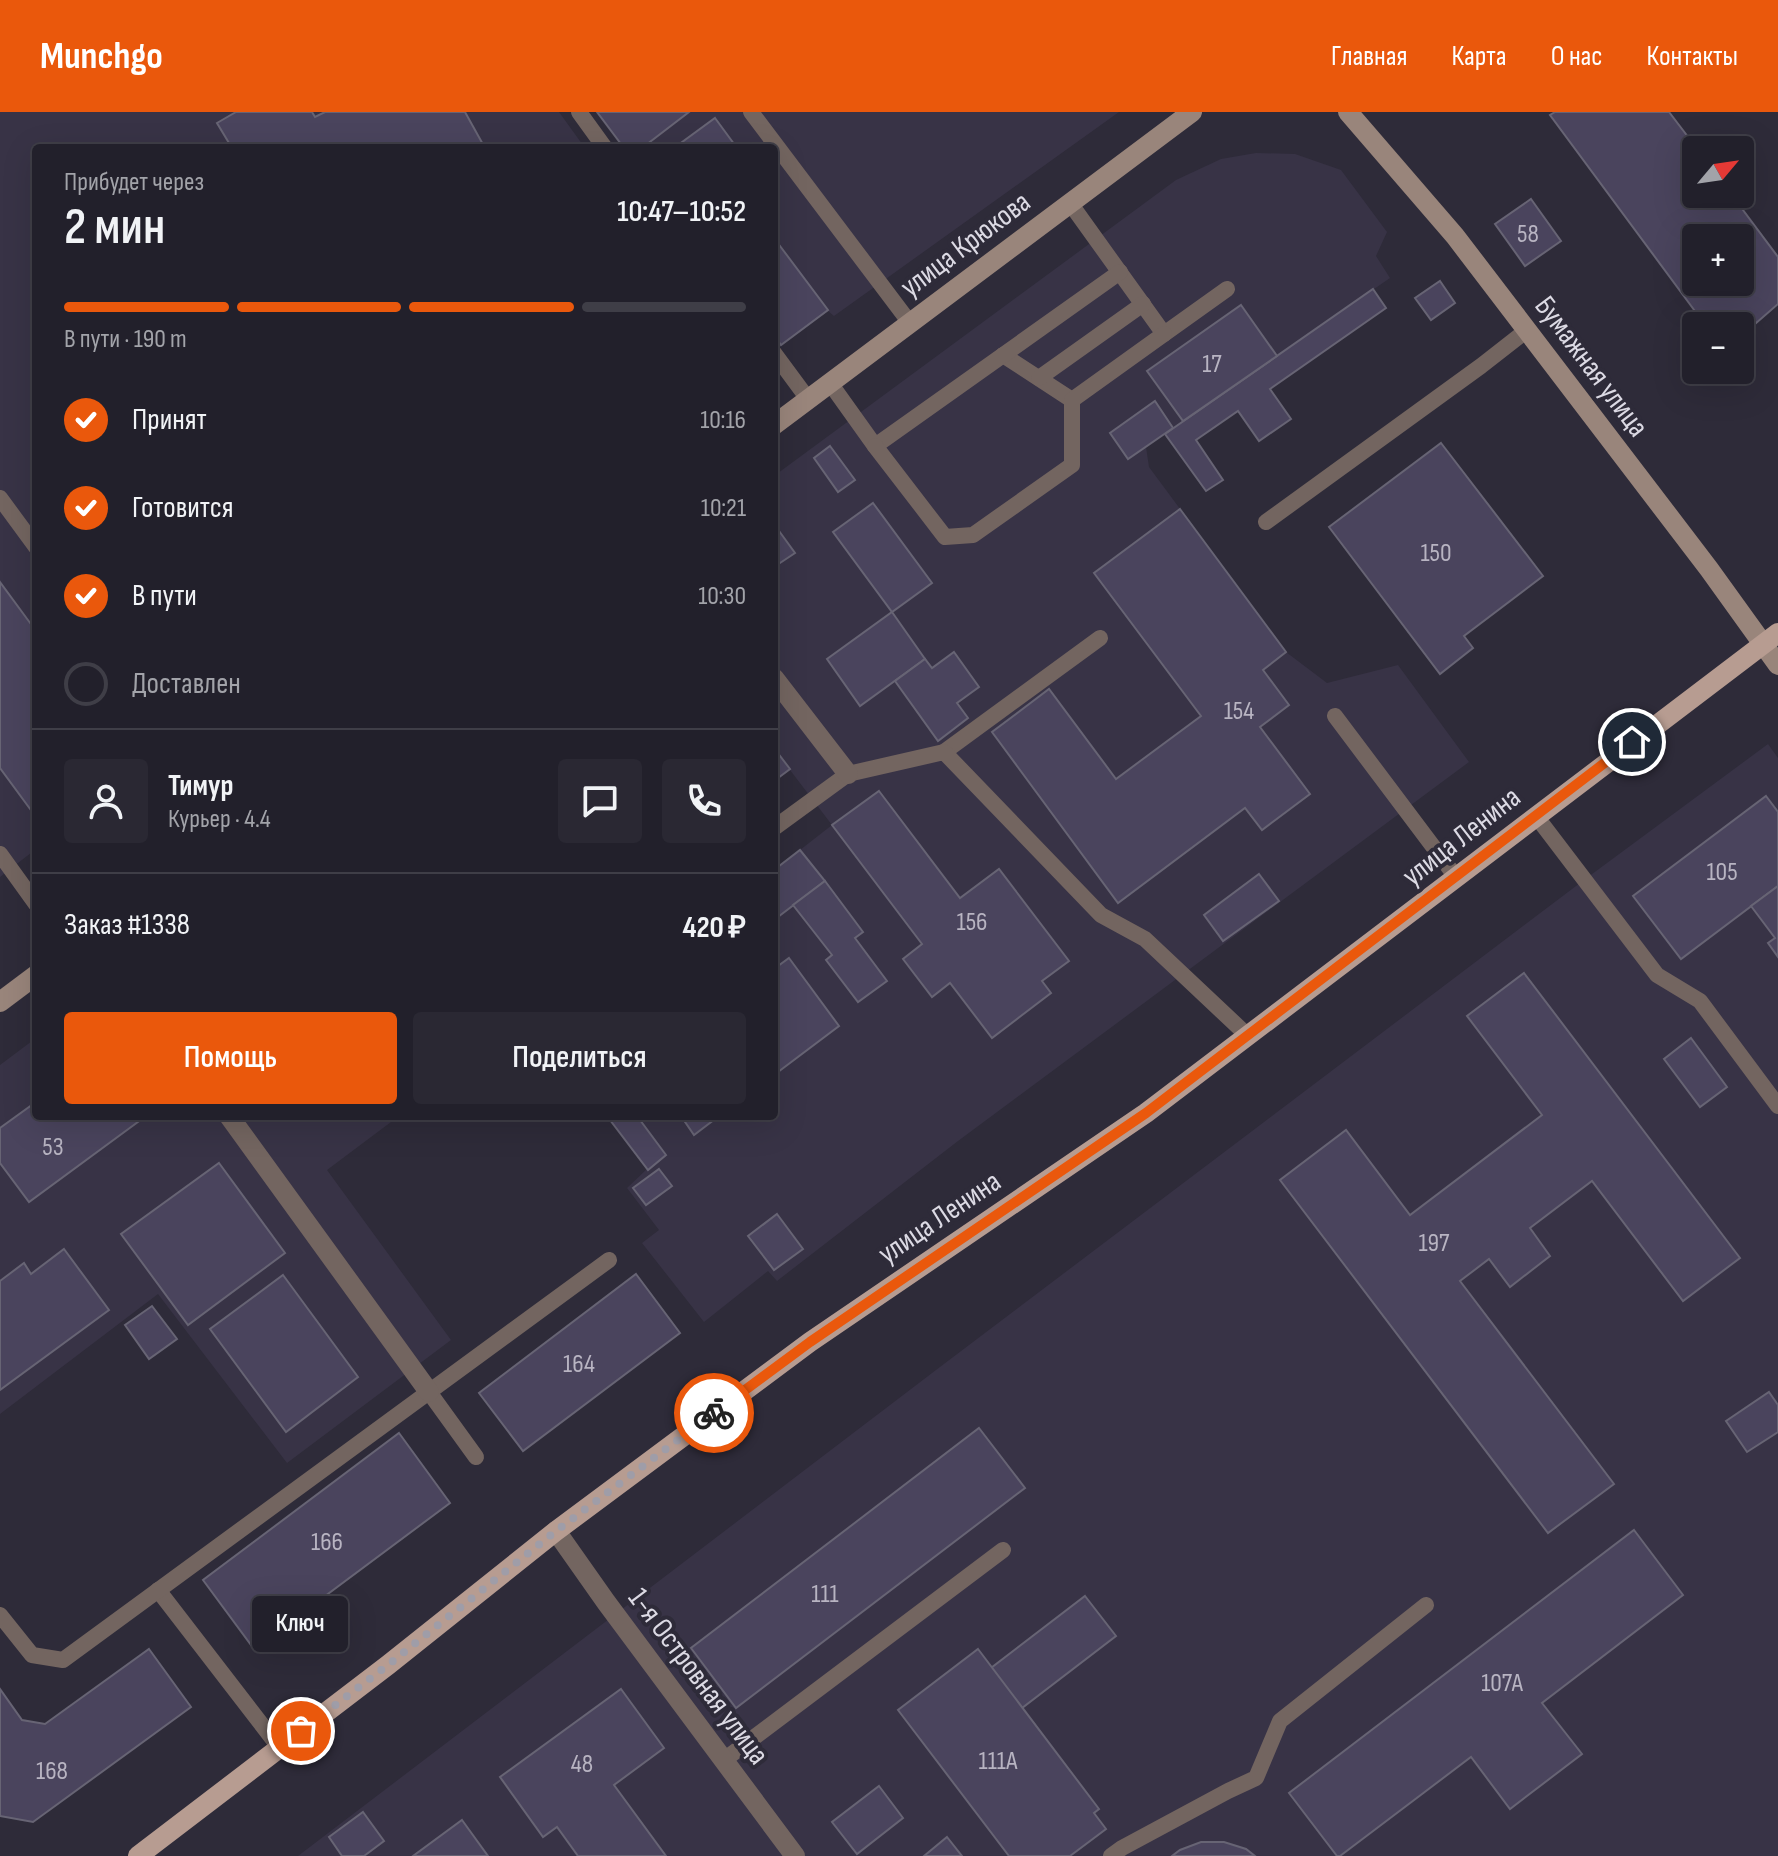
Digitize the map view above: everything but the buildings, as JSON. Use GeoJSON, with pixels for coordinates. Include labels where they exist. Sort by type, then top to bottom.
{"type":"FeatureCollection","features":[{"type":"Feature","properties":{"kind":"main road","name":"улица Ленина"},"geometry":{"type":"LineString","coordinates":[[138,1856],[388,1665],[556,1531],[810,1342],[1146,1113],[1770,638]]}},
{"type":"Feature","properties":{"kind":"street","name":"улица Крюкова"},"geometry":{"type":"LineString","coordinates":[[778,422],[1192,112]]}},
{"type":"Feature","properties":{"kind":"street","name":"Бумажная улица"},"geometry":{"type":"LineString","coordinates":[[1348,112],[1455,236],[1709,569],[1770,638],[1778,665]]}},
{"type":"Feature","properties":{"kind":"street"},"geometry":{"type":"LineString","coordinates":[[778,683],[848,774]]}},
{"type":"Feature","properties":{"kind":"street"},"geometry":{"type":"LineString","coordinates":[[0,1002],[32,978]]}},
{"type":"Feature","properties":{"kind":"street"},"geometry":{"type":"LineString","coordinates":[[232,1120],[429,1392]]}},
{"type":"Feature","properties":{"kind":"street","name":"1-я Островная улица"},"geometry":{"type":"LineString","coordinates":[[556,1531],[795,1856]]}},
{"type":"Feature","properties":{"kind":"lane"},"geometry":{"type":"LineString","coordinates":[[579,112],[602,144]]}},
{"type":"Feature","properties":{"kind":"lane"},"geometry":{"type":"LineString","coordinates":[[751,112],[775,144]]}},
{"type":"Feature","properties":{"kind":"lane"},"geometry":{"type":"LineString","coordinates":[[778,148],[910,323]]}},
{"type":"Feature","properties":{"kind":"lane"},"geometry":{"type":"LineString","coordinates":[[1070,203],[1164,334]]}},
{"type":"Feature","properties":{"kind":"lane"},"geometry":{"type":"LineString","coordinates":[[875,446],[1120,272]]}},
{"type":"Feature","properties":{"kind":"lane"},"geometry":{"type":"LineString","coordinates":[[1072,400],[1227,289]]}},
{"type":"Feature","properties":{"kind":"lane"},"geometry":{"type":"LineString","coordinates":[[1039,378],[1143,304]]}},
{"type":"Feature","properties":{"kind":"lane"},"geometry":{"type":"LineString","coordinates":[[1266,522],[1527,330]]}},
{"type":"Feature","properties":{"kind":"lane"},"geometry":{"type":"LineString","coordinates":[[1003,355],[1072,400]]}},
{"type":"Feature","properties":{"kind":"lane"},"geometry":{"type":"LineString","coordinates":[[778,358],[808,399]]}},
{"type":"Feature","properties":{"kind":"lane"},"geometry":{"type":"LineString","coordinates":[[830,383],[945,537],[973,535],[1072,465],[1072,400]]}},
{"type":"Feature","properties":{"kind":"lane"},"geometry":{"type":"LineString","coordinates":[[0,498],[32,542]]}},
{"type":"Feature","properties":{"kind":"lane"},"geometry":{"type":"LineString","coordinates":[[778,825],[848,774],[944,752],[1100,638]]}},
{"type":"Feature","properties":{"kind":"lane"},"geometry":{"type":"LineString","coordinates":[[1335,716],[1456,877]]}},
{"type":"Feature","properties":{"kind":"lane"},"geometry":{"type":"LineString","coordinates":[[944,752],[1101,915],[1145,939],[1248,1036]]}},
{"type":"Feature","properties":{"kind":"lane"},"geometry":{"type":"LineString","coordinates":[[1536,816],[1657,975],[1700,1001],[1778,1106]]}},
{"type":"Feature","properties":{"kind":"lane"},"geometry":{"type":"LineString","coordinates":[[0,854],[32,898]]}},
{"type":"Feature","properties":{"kind":"lane"},"geometry":{"type":"LineString","coordinates":[[0,1615],[32,1655],[63,1660],[609,1260]]}},
{"type":"Feature","properties":{"kind":"lane"},"geometry":{"type":"LineString","coordinates":[[429,1392],[476,1457]]}},
{"type":"Feature","properties":{"kind":"lane"},"geometry":{"type":"LineString","coordinates":[[724,1760],[1003,1550]]}},
{"type":"Feature","properties":{"kind":"lane"},"geometry":{"type":"LineString","coordinates":[[158,1590],[279,1747]]}},
{"type":"Feature","properties":{"kind":"lane"},"geometry":{"type":"LineString","coordinates":[[1111,1856],[1256,1778],[1280,1721],[1426,1605]]}},
{"type":"Feature","properties":{"kind":"shaded area"},"geometry":{"type":"Polygon","coordinates":[[[0,112],[559,112],[582,144],[32,144],[32,852],[0,877],[0,112]]]}},
{"type":"Feature","properties":{"kind":"shaded area"},"geometry":{"type":"Polygon","coordinates":[[[597,112],[1119,112],[834,316],[828,311],[781,345],[778,341],[778,144],[621,144],[597,112]]]}},
{"type":"Feature","properties":{"kind":"shaded area"},"geometry":{"type":"Polygon","coordinates":[[[1256,153],[1295,154],[1341,170],[1387,232],[1376,256],[1390,278],[1146,447],[1149,467],[1286,652],[1327,683],[1398,665],[1469,762],[958,1141],[777,1281],[768,1271],[704,1322],[642,1243],[659,1230],[627,1188],[647,1169],[610,1120],[778,1120],[778,917],[824,881],[800,850],[832,825],[790,770],[778,778],[778,473],[1176,180],[1221,159],[1256,153]]]}},
{"type":"Feature","properties":{"kind":"shaded area"},"geometry":{"type":"Polygon","coordinates":[[[1768,744],[1778,758],[1778,1856],[298,1856],[936,1370],[1768,744]]]}},
{"type":"Feature","properties":{"kind":"shaded area"},"geometry":{"type":"Polygon","coordinates":[[[32,1041],[32,1120],[394,1120],[327,1170],[451,1340],[287,1463],[158,1294],[0,1414],[0,1065],[32,1041]]]}},
{"type":"Feature","properties":{"kind":"way so far"},"geometry":{"type":"LineString","coordinates":[[301,1731],[556,1531],[714,1413]]}},
{"type":"Feature","properties":{"kind":"place","name":"Ключ"},"geometry":{"type":"Point","coordinates":[301,1731]}},
{"type":"Feature","properties":{"kind":"route"},"geometry":{"type":"LineString","coordinates":[[714,1413],[810,1342],[1146,1113],[1632,742]]}}]}
